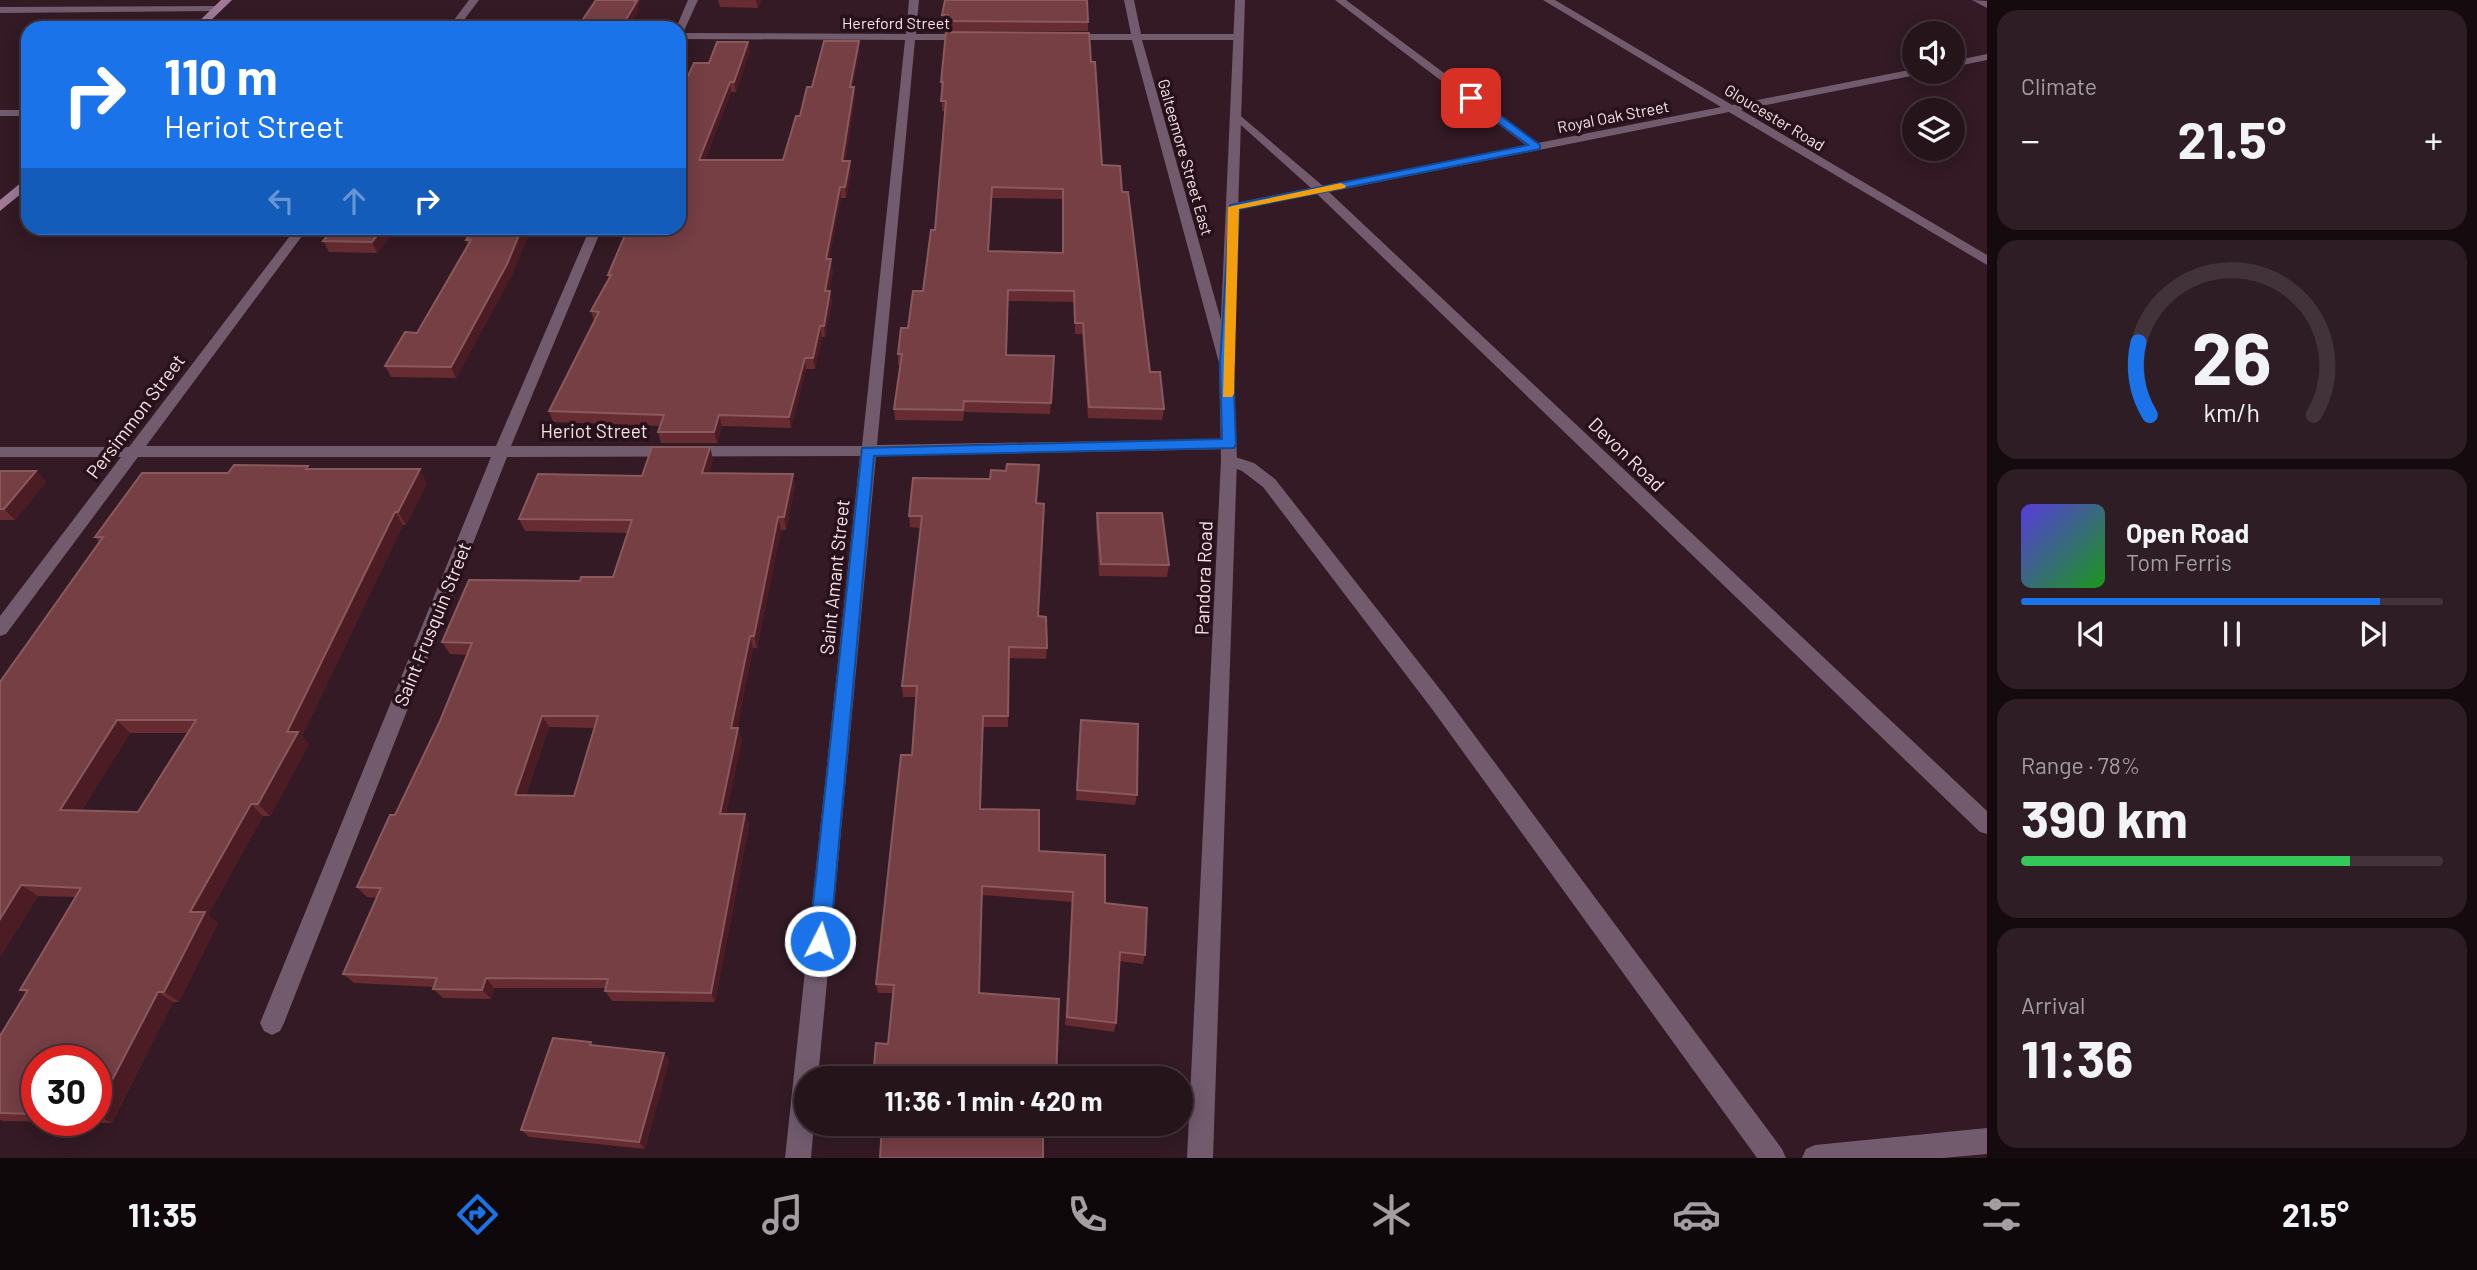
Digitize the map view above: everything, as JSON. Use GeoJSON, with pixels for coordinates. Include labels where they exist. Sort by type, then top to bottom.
{"type":"FeatureCollection","features":[{"type":"Feature","properties":{"kind":"main road"},"geometry":{"type":"LineString","coordinates":[[204,21],[227,0]]}},
{"type":"Feature","properties":{"kind":"main road"},"geometry":{"type":"LineString","coordinates":[[0,207],[21,188]]}},
{"type":"Feature","properties":{"kind":"street"},"geometry":{"type":"LineString","coordinates":[[458,21],[474,0]]}},
{"type":"Feature","properties":{"kind":"street"},"geometry":{"type":"LineString","coordinates":[[684,21],[693,0]]}},
{"type":"Feature","properties":{"kind":"street","name":"Saint Amant Street"},"geometry":{"type":"LineString","coordinates":[[798,1158],[914,0]]}},
{"type":"Feature","properties":{"kind":"street","name":"Galteemore Street East"},"geometry":{"type":"LineString","coordinates":[[1129,0],[1136,36],[1227,363]]}},
{"type":"Feature","properties":{"kind":"street","name":"Pandora Road"},"geometry":{"type":"LineString","coordinates":[[1200,1158],[1229,452],[1227,363],[1240,0]]}},
{"type":"Feature","properties":{"kind":"street"},"geometry":{"type":"LineString","coordinates":[[1340,0],[1536,147]]}},
{"type":"Feature","properties":{"kind":"street","name":"Gloucester Road"},"geometry":{"type":"LineString","coordinates":[[1548,0],[1987,261]]}},
{"type":"Feature","properties":{"kind":"street"},"geometry":{"type":"LineString","coordinates":[[1977,0],[1987,5]]}},
{"type":"Feature","properties":{"kind":"street"},"geometry":{"type":"LineString","coordinates":[[0,10],[218,8]]}},
{"type":"Feature","properties":{"kind":"street","name":"Hereford Street"},"geometry":{"type":"LineString","coordinates":[[686,34],[976,37]]}},
{"type":"Feature","properties":{"kind":"street"},"geometry":{"type":"LineString","coordinates":[[1056,37],[1239,37]]}},
{"type":"Feature","properties":{"kind":"street"},"geometry":{"type":"LineString","coordinates":[[1965,62],[1987,57]]}},
{"type":"Feature","properties":{"kind":"street","name":"Royal Oak Street"},"geometry":{"type":"LineString","coordinates":[[1234,207],[1902,75]]}},
{"type":"Feature","properties":{"kind":"street"},"geometry":{"type":"LineString","coordinates":[[0,113],[21,113]]}},
{"type":"Feature","properties":{"kind":"street","name":"Devon Road"},"geometry":{"type":"LineString","coordinates":[[1236,115],[1320,190],[1987,825]]}},
{"type":"Feature","properties":{"kind":"street","name":"Persimmon Street"},"geometry":{"type":"LineString","coordinates":[[0,629],[297,235]]}},
{"type":"Feature","properties":{"kind":"street","name":"Saint Frusquin Street"},"geometry":{"type":"LineString","coordinates":[[272,1023],[502,450],[593,235]]}},
{"type":"Feature","properties":{"kind":"street","name":"Heriot Street"},"geometry":{"type":"LineString","coordinates":[[0,452],[1229,452]]}},
{"type":"Feature","properties":{"kind":"street"},"geometry":{"type":"LineString","coordinates":[[1229,452],[1269,483],[1439,703],[1773,1158]]}},
{"type":"Feature","properties":{"kind":"street"},"geometry":{"type":"LineString","coordinates":[[1825,1157],[1987,1141]]}},
{"type":"Feature","properties":{"kind":"building"},"geometry":{"type":"Polygon","coordinates":[[[596,0],[637,1],[625,21],[582,21],[596,0]]]}},
{"type":"Feature","properties":{"kind":"building"},"geometry":{"type":"Polygon","coordinates":[[[945,0],[1087,0],[1088,22],[947,21],[948,15],[942,15],[945,0]]]}},
{"type":"Feature","properties":{"kind":"building"},"geometry":{"type":"Polygon","coordinates":[[[946,32],[1089,33],[1091,62],[1095,62],[1102,165],[1120,166],[1122,192],[1128,192],[1150,372],[1160,372],[1164,409],[1089,407],[1083,323],[1075,323],[1074,291],[1008,290],[1006,355],[1054,356],[1051,403],[964,401],[963,410],[894,409],[902,354],[898,354],[901,328],[908,328],[913,291],[923,291],[931,230],[935,230],[946,101],[941,101],[946,32]],[[992,187],[988,251],[1063,253],[1063,189],[992,187]]]}},
{"type":"Feature","properties":{"kind":"building"},"geometry":{"type":"Polygon","coordinates":[[[824,41],[859,41],[850,87],[854,87],[842,161],[850,161],[845,187],[840,187],[826,259],[831,259],[825,291],[830,291],[824,326],[820,326],[813,358],[805,358],[789,417],[719,415],[714,432],[658,432],[664,415],[549,411],[599,312],[591,311],[611,275],[608,275],[625,235],[686,235],[686,80],[694,63],[709,63],[717,42],[748,42],[734,82],[730,82],[699,160],[783,160],[796,116],[800,116],[807,87],[812,87],[824,41]]]}},
{"type":"Feature","properties":{"kind":"building"},"geometry":{"type":"Polygon","coordinates":[[[328,235],[378,235],[372,242],[323,241],[328,235]]]}},
{"type":"Feature","properties":{"kind":"building"},"geometry":{"type":"Polygon","coordinates":[[[469,235],[519,235],[507,264],[451,367],[385,366],[405,332],[417,333],[471,240],[466,240],[469,235]]]}},
{"type":"Feature","properties":{"kind":"building"},"geometry":{"type":"Polygon","coordinates":[[[652,447],[710,447],[702,473],[793,474],[784,517],[778,517],[754,636],[750,636],[731,728],[738,728],[720,814],[745,814],[711,993],[605,991],[608,979],[486,978],[482,990],[433,989],[437,978],[343,974],[381,888],[357,887],[390,815],[395,815],[440,721],[472,643],[442,642],[469,580],[580,581],[581,577],[613,577],[632,520],[519,519],[538,474],[642,476],[652,447]],[[542,716],[515,795],[574,796],[598,716],[542,716]]]}},
{"type":"Feature","properties":{"kind":"building"},"geometry":{"type":"Polygon","coordinates":[[[1007,464],[1039,465],[1036,503],[1044,504],[1038,616],[1046,617],[1047,648],[1009,647],[1008,716],[983,716],[980,809],[1039,810],[1039,851],[1105,855],[1105,903],[1147,908],[1145,955],[1120,952],[1116,1023],[1067,1017],[1073,892],[982,886],[979,993],[1059,999],[1056,1066],[874,1066],[876,1043],[888,1044],[894,985],[876,984],[901,755],[912,755],[917,686],[902,686],[922,516],[909,516],[913,478],[990,479],[991,470],[1006,471],[1007,464]]]}},
{"type":"Feature","properties":{"kind":"building"},"geometry":{"type":"Polygon","coordinates":[[[234,465],[308,466],[306,469],[420,469],[398,512],[395,512],[287,732],[298,732],[258,804],[251,804],[190,912],[205,912],[164,992],[158,992],[112,1080],[112,1045],[21,1045],[21,1114],[0,1113],[0,1036],[28,990],[20,990],[81,888],[21,885],[0,919],[0,682],[103,537],[95,537],[142,473],[228,473],[234,465]],[[117,720],[60,810],[138,812],[196,720],[117,720]]]}},
{"type":"Feature","properties":{"kind":"building"},"geometry":{"type":"Polygon","coordinates":[[[0,471],[36,471],[4,509],[0,509],[0,471]]]}},
{"type":"Feature","properties":{"kind":"building"},"geometry":{"type":"Polygon","coordinates":[[[1097,513],[1162,513],[1169,565],[1101,564],[1097,513]]]}},
{"type":"Feature","properties":{"kind":"building"},"geometry":{"type":"Polygon","coordinates":[[[1081,720],[1138,724],[1137,795],[1077,790],[1081,720]]]}},
{"type":"Feature","properties":{"kind":"building"},"geometry":{"type":"Polygon","coordinates":[[[553,1038],[664,1053],[639,1142],[521,1130],[553,1038]]]}},
{"type":"Feature","properties":{"kind":"building"},"geometry":{"type":"Polygon","coordinates":[[[881,1136],[1043,1136],[1043,1158],[880,1158],[881,1136]]]}},
{"type":"Feature","properties":{"kind":"slow traffic"},"geometry":{"type":"LineString","coordinates":[[1227,394],[1234,207],[1341,186]]}},
{"type":"Feature","properties":{"kind":"route"},"geometry":{"type":"LineString","coordinates":[[820,941],[867,451],[1229,444],[1227,363],[1234,207],[1536,147],[1471,98]]}}]}
